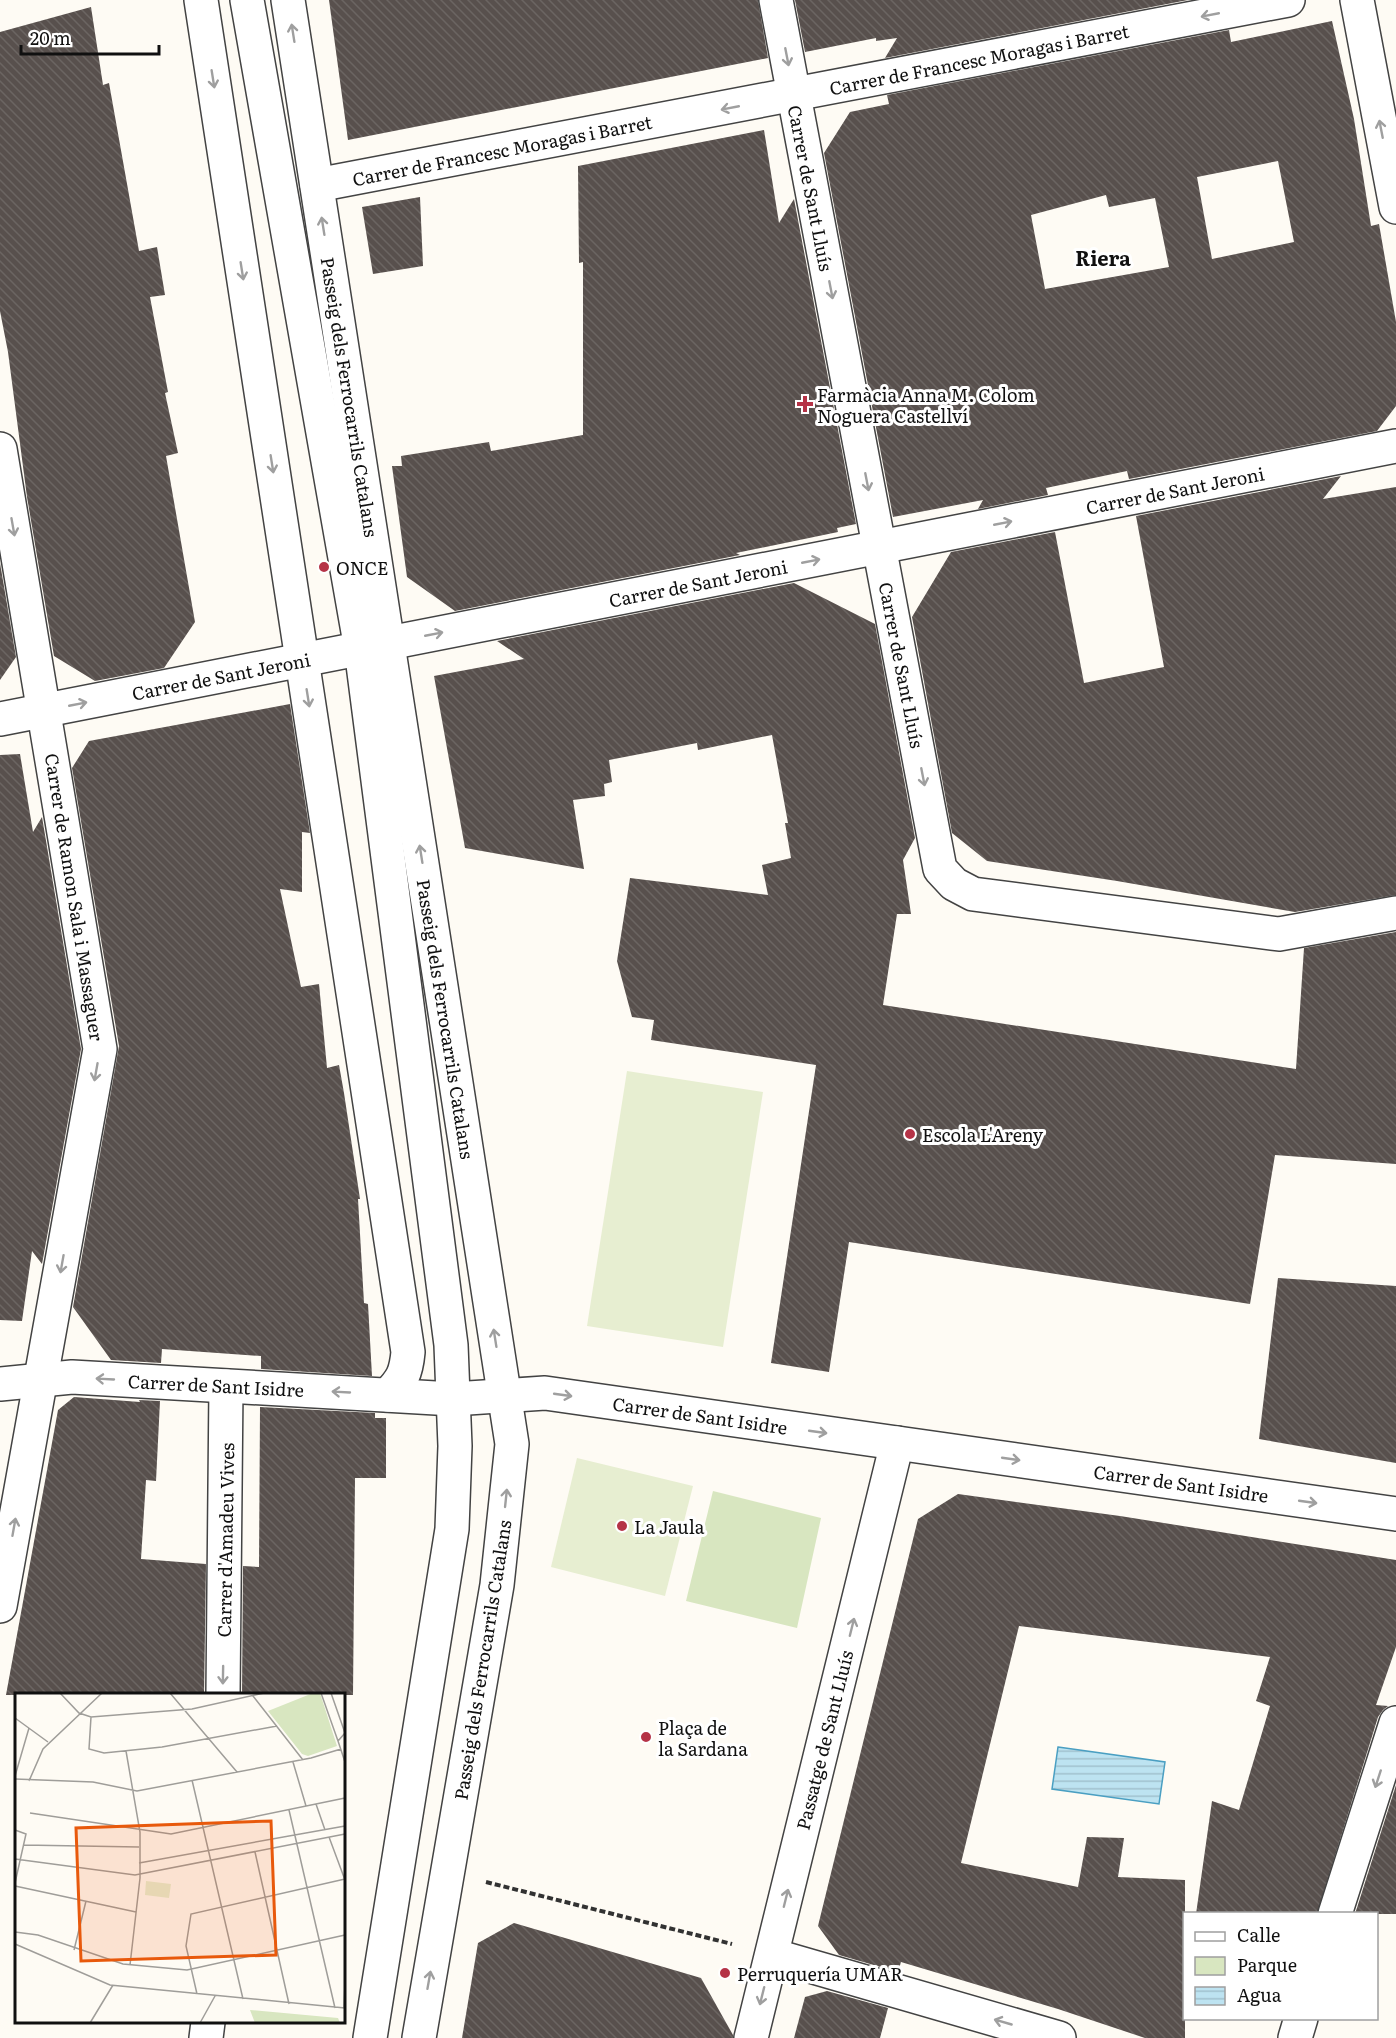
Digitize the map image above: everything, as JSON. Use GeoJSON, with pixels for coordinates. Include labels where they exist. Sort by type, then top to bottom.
{"type":"FeatureCollection","features":[{"type":"Feature","properties":{"kind":"street"},"geometry":{"type":"LineString","coordinates":[[201,0],[408,1352],[407,1367],[402,1380],[388,1395]]}},
{"type":"Feature","properties":{"kind":"street","name":"Passeig dels Ferrocarrils Catalans"},"geometry":{"type":"LineString","coordinates":[[247,0],[375,646],[512,1444],[497,1585],[419,2038]]}},
{"type":"Feature","properties":{"kind":"street","name":"Passeig dels Ferrocarrils Catalans"},"geometry":{"type":"LineString","coordinates":[[288,0],[317,185],[375,646],[451,1345],[455,1446],[452,1529],[370,2038]]}},
{"type":"Feature","properties":{"kind":"street","name":"Carrer de Sant Lluís"},"geometry":{"type":"LineString","coordinates":[[776,0],[940,869],[954,884],[973,894],[1279,934],[1396,913]]}},
{"type":"Feature","properties":{"kind":"street","name":"Carrer de Francesc Moragas i Barret"},"geometry":{"type":"LineString","coordinates":[[317,185],[1288,0]]}},
{"type":"Feature","properties":{"kind":"street"},"geometry":{"type":"LineString","coordinates":[[1357,0],[1396,207]]}},
{"type":"Feature","properties":{"kind":"street","name":"Carrer de Sant Jeroni"},"geometry":{"type":"LineString","coordinates":[[0,719],[1396,446]]}},
{"type":"Feature","properties":{"kind":"street","name":"Carrer de Ramon Sala i Massaguer"},"geometry":{"type":"LineString","coordinates":[[0,449],[100,1049],[0,1606]]}},
{"type":"Feature","properties":{"kind":"street","name":"Carrer de Sant Isidre"},"geometry":{"type":"LineString","coordinates":[[0,1384],[72,1377],[453,1399],[545,1393],[1396,1514]]}},
{"type":"Feature","properties":{"kind":"street","name":"Carrer d'Amadeu Vives"},"geometry":{"type":"LineString","coordinates":[[223,1693],[226,1386]]}},
{"type":"Feature","properties":{"kind":"street","name":"Passatge de Sant Lluís"},"geometry":{"type":"LineString","coordinates":[[752,2038],[897,1443]]}},
{"type":"Feature","properties":{"kind":"street"},"geometry":{"type":"LineString","coordinates":[[1336,1912],[1396,1723]]}},
{"type":"Feature","properties":{"kind":"street"},"geometry":{"type":"LineString","coordinates":[[772,1955],[1059,2038]]}},
{"type":"Feature","properties":{"kind":"street"},"geometry":{"type":"LineString","coordinates":[[1295,2038],[1301,2020]]}},
{"type":"Feature","properties":{"kind":"street"},"geometry":{"type":"LineString","coordinates":[[206,2038],[208,2023]]}},
{"type":"Feature","properties":{"kind":"path"},"geometry":{"type":"LineString","coordinates":[[447,1872],[772,1955]]}},
{"type":"Feature","properties":{"kind":"green space"},"geometry":{"type":"Polygon","coordinates":[[[627,1071],[763,1092],[723,1347],[587,1326],[627,1071]]]}},
{"type":"Feature","properties":{"kind":"green space","name":"La Jaula"},"geometry":{"type":"Polygon","coordinates":[[[577,1458],[693,1486],[665,1596],[551,1567],[577,1458]]]}},
{"type":"Feature","properties":{"kind":"green space"},"geometry":{"type":"Polygon","coordinates":[[[713,1491],[821,1518],[797,1628],[686,1601],[713,1491]]]}},
{"type":"Feature","properties":{"kind":"water"},"geometry":{"type":"Polygon","coordinates":[[[1058,1747],[1165,1762],[1159,1804],[1052,1789],[1058,1747]]]}},
{"type":"Feature","properties":{"kind":"building"},"geometry":{"type":"Polygon","coordinates":[[[329,0],[758,0],[768,58],[348,140],[329,0]]]}},
{"type":"Feature","properties":{"kind":"building"},"geometry":{"type":"Polygon","coordinates":[[[795,0],[1188,0],[885,58],[897,38],[876,41],[876,38],[805,52],[795,0]]]}},
{"type":"Feature","properties":{"kind":"building"},"geometry":{"type":"Polygon","coordinates":[[[91,7],[103,85],[109,83],[139,251],[157,247],[165,295],[150,297],[168,392],[165,393],[178,453],[166,456],[195,622],[164,668],[95,681],[54,656],[27,497],[8,352],[0,311],[0,32],[91,7]]]}},
{"type":"Feature","properties":{"kind":"building"},"geometry":{"type":"Polygon","coordinates":[[[1332,21],[1354,119],[1371,226],[1379,224],[1396,322],[1396,406],[1377,431],[1129,479],[1127,471],[1046,488],[1048,495],[978,509],[983,500],[893,517],[824,153],[850,112],[889,104],[887,95],[1229,30],[1231,42],[1332,21]],[[1278,161],[1197,177],[1212,259],[1294,242],[1278,161]],[[1106,195],[1031,215],[1045,289],[1169,267],[1155,198],[1109,207],[1106,195]]]}},
{"type":"Feature","properties":{"kind":"building"},"geometry":{"type":"Polygon","coordinates":[[[764,130],[779,223],[794,199],[856,524],[837,528],[838,532],[736,553],[740,555],[455,611],[407,577],[392,466],[402,466],[401,456],[489,442],[491,451],[583,435],[583,262],[579,263],[578,166],[764,130]]]}},
{"type":"Feature","properties":{"kind":"building"},"geometry":{"type":"Polygon","coordinates":[[[420,197],[423,266],[373,274],[362,207],[420,197]]]}},
{"type":"Feature","properties":{"kind":"building"},"geometry":{"type":"Polygon","coordinates":[[[1341,476],[1323,499],[1396,487],[1396,895],[1295,912],[987,861],[952,833],[912,617],[951,552],[1055,532],[1084,683],[1164,667],[1136,516],[1341,476]]]}},
{"type":"Feature","properties":{"kind":"building"},"geometry":{"type":"Polygon","coordinates":[[[0,563],[16,657],[0,680],[0,563]]]}},
{"type":"Feature","properties":{"kind":"building"},"geometry":{"type":"Polygon","coordinates":[[[794,583],[875,624],[915,838],[903,860],[911,914],[897,914],[883,1005],[1296,1069],[1304,948],[1396,932],[1396,1164],[1275,1155],[1250,1304],[849,1242],[829,1372],[771,1363],[816,1065],[651,1040],[654,1020],[632,1017],[617,961],[630,878],[768,895],[762,865],[791,858],[785,823],[788,823],[772,735],[698,750],[697,743],[609,760],[612,782],[604,784],[605,796],[573,800],[584,869],[465,848],[434,676],[524,659],[497,641],[794,583]]]}},
{"type":"Feature","properties":{"kind":"building"},"geometry":{"type":"Polygon","coordinates":[[[290,704],[310,833],[302,832],[302,892],[280,889],[301,987],[319,984],[327,1068],[339,1065],[360,1199],[358,1199],[364,1303],[368,1304],[372,1376],[261,1369],[261,1356],[162,1349],[161,1363],[111,1360],[73,1307],[119,1046],[72,768],[89,741],[290,704]]]}},
{"type":"Feature","properties":{"kind":"building"},"geometry":{"type":"Polygon","coordinates":[[[20,754],[33,832],[42,817],[81,1049],[42,1264],[32,1251],[22,1321],[0,1320],[0,755],[20,754]]]}},
{"type":"Feature","properties":{"kind":"building"},"geometry":{"type":"Polygon","coordinates":[[[1278,1278],[1396,1286],[1396,1463],[1259,1439],[1278,1278]]]}},
{"type":"Feature","properties":{"kind":"building"},"geometry":{"type":"Polygon","coordinates":[[[74,1397],[140,1402],[139,1400],[160,1401],[156,1481],[146,1480],[141,1559],[206,1564],[204,1693],[15,1693],[15,1695],[6,1695],[58,1410],[74,1397]]]}},
{"type":"Feature","properties":{"kind":"building"},"geometry":{"type":"Polygon","coordinates":[[[260,1407],[375,1413],[375,1418],[386,1418],[386,1478],[355,1478],[353,1695],[345,1695],[345,1693],[242,1693],[243,1566],[259,1567],[260,1407]]]}},
{"type":"Feature","properties":{"kind":"building"},"geometry":{"type":"Polygon","coordinates":[[[958,1494],[1120,1516],[1396,1560],[1396,1647],[1376,1705],[1388,1706],[1378,1717],[1318,1912],[1196,1912],[1212,1801],[1239,1810],[1270,1706],[1256,1701],[1270,1657],[1019,1626],[961,1863],[1078,1887],[1087,1837],[1124,1838],[1118,1877],[1185,1880],[1183,2020],[1185,2020],[1185,2038],[1145,2038],[1058,2009],[901,1962],[898,1972],[839,1955],[818,1926],[918,1519],[958,1494]]]}},
{"type":"Feature","properties":{"kind":"building"},"geometry":{"type":"Polygon","coordinates":[[[1396,1785],[1396,1914],[1356,1912],[1396,1785]]]}},
{"type":"Feature","properties":{"kind":"building"},"geometry":{"type":"Polygon","coordinates":[[[514,1923],[701,1978],[733,2038],[462,2038],[478,1943],[514,1923]]]}},
{"type":"Feature","properties":{"kind":"building"},"geometry":{"type":"Polygon","coordinates":[[[827,1991],[888,2008],[880,2038],[794,2038],[805,1997],[827,1991]]]}},
{"type":"Feature","properties":{"kind":"place","name":"Farmàcia Anna M. Colom Noguera Castellví"},"geometry":{"type":"Point","coordinates":[805,404]}},
{"type":"Feature","properties":{"kind":"place","name":"ONCE"},"geometry":{"type":"Point","coordinates":[324,567]}},
{"type":"Feature","properties":{"kind":"place","name":"Escola L'Areny"},"geometry":{"type":"Point","coordinates":[910,1134]}},
{"type":"Feature","properties":{"kind":"place","name":"La Jaula"},"geometry":{"type":"Point","coordinates":[622,1526]}},
{"type":"Feature","properties":{"kind":"place","name":"Plaça de la Sardana"},"geometry":{"type":"Point","coordinates":[646,1737]}},
{"type":"Feature","properties":{"kind":"place","name":"Perruquería UMAR"},"geometry":{"type":"Point","coordinates":[725,1973]}},
{"type":"Feature","properties":{"kind":"district","name":"Riera"},"geometry":{"type":"Point","coordinates":[1103,257]}}]}
